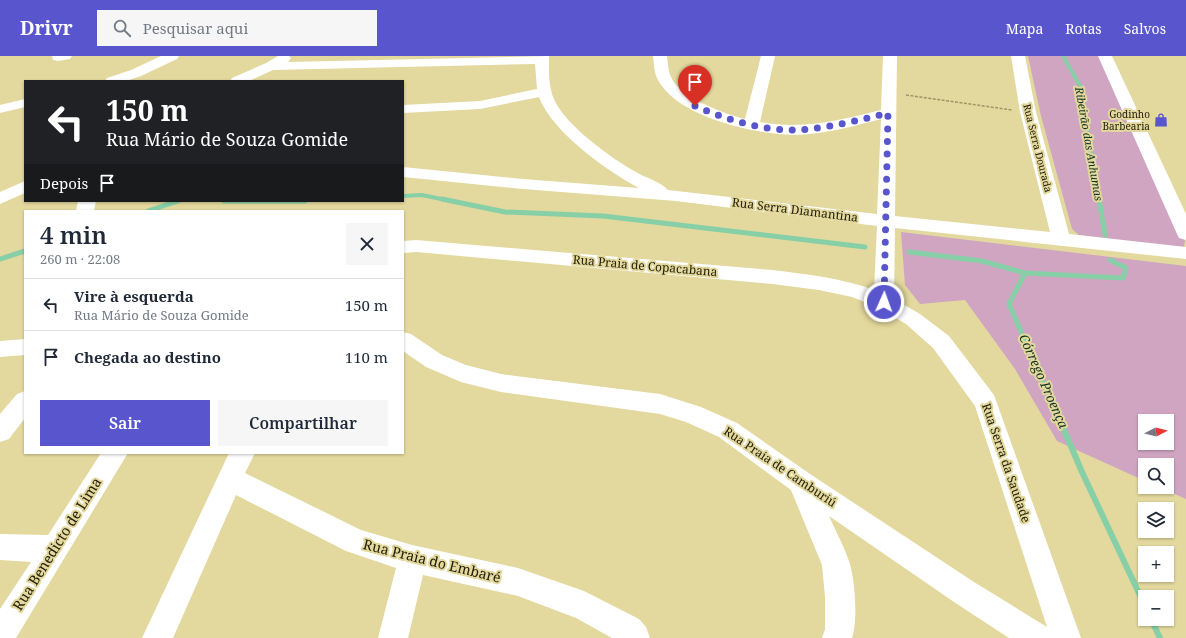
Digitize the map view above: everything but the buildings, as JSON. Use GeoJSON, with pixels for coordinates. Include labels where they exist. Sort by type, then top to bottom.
{"type":"FeatureCollection","features":[{"type":"Feature","properties":{"kind":"street"},"geometry":{"type":"LineString","coordinates":[[115,80],[136,74],[172,56]]}},
{"type":"Feature","properties":{"kind":"street"},"geometry":{"type":"LineString","coordinates":[[238,80],[271,66],[286,56]]}},
{"type":"Feature","properties":{"kind":"street"},"geometry":{"type":"LineString","coordinates":[[660,56],[665,80],[680,96],[695,106],[714,115],[732,121],[798,130],[825,127],[888,113]]}},
{"type":"Feature","properties":{"kind":"street"},"geometry":{"type":"LineString","coordinates":[[752,124],[768,56]]}},
{"type":"Feature","properties":{"kind":"street"},"geometry":{"type":"LineString","coordinates":[[884,302],[890,56]]}},
{"type":"Feature","properties":{"kind":"street","name":"Rua Serra Dourada"},"geometry":{"type":"LineString","coordinates":[[1018,56],[1028,112],[1061,240]]}},
{"type":"Feature","properties":{"kind":"street"},"geometry":{"type":"LineString","coordinates":[[1106,56],[1186,234]]}},
{"type":"Feature","properties":{"kind":"street"},"geometry":{"type":"LineString","coordinates":[[271,66],[542,58],[544,92],[549,105],[564,123],[591,148],[618,169],[644,184],[676,196]]}},
{"type":"Feature","properties":{"kind":"street"},"geometry":{"type":"LineString","coordinates":[[404,108],[480,105],[544,92]]}},
{"type":"Feature","properties":{"kind":"street"},"geometry":{"type":"LineString","coordinates":[[0,109],[24,103]]}},
{"type":"Feature","properties":{"kind":"street","name":"Rua Serra Diamantina"},"geometry":{"type":"LineString","coordinates":[[404,172],[523,184],[676,196],[886,221],[1186,253]]}},
{"type":"Feature","properties":{"kind":"street"},"geometry":{"type":"LineString","coordinates":[[0,199],[24,187]]}},
{"type":"Feature","properties":{"kind":"street","name":"Rua Praia de Copacabana"},"geometry":{"type":"LineString","coordinates":[[404,247],[423,247],[772,277],[819,283],[849,289],[884,302]]}},
{"type":"Feature","properties":{"kind":"street","name":"Rua Serra da Saudade"},"geometry":{"type":"LineString","coordinates":[[884,302],[913,319],[942,342],[986,402],[1066,638]]}},
{"type":"Feature","properties":{"kind":"street","name":"Rua Praia de Camburiú"},"geometry":{"type":"LineString","coordinates":[[404,341],[434,361],[461,373],[501,383],[660,404],[693,414],[728,430],[801,482],[964,592],[1037,638]]}},
{"type":"Feature","properties":{"kind":"street"},"geometry":{"type":"LineString","coordinates":[[0,349],[24,346]]}},
{"type":"Feature","properties":{"kind":"street"},"geometry":{"type":"LineString","coordinates":[[0,432],[24,402]]}},
{"type":"Feature","properties":{"kind":"street","name":"Rua Benedicto de Lima"},"geometry":{"type":"LineString","coordinates":[[0,636],[113,454]]}},
{"type":"Feature","properties":{"kind":"street"},"geometry":{"type":"LineString","coordinates":[[157,638],[242,454]]}},
{"type":"Feature","properties":{"kind":"street","name":"Rua Praia do Embaré"},"geometry":{"type":"LineString","coordinates":[[230,479],[356,542],[412,559],[518,582],[584,606],[628,630],[635,638]]}},
{"type":"Feature","properties":{"kind":"street"},"geometry":{"type":"LineString","coordinates":[[801,482],[836,565],[840,597],[840,629],[836,638]]}},
{"type":"Feature","properties":{"kind":"street"},"geometry":{"type":"LineString","coordinates":[[0,547],[55,548]]}},
{"type":"Feature","properties":{"kind":"street"},"geometry":{"type":"LineString","coordinates":[[393,638],[412,559]]}},
{"type":"Feature","properties":{"kind":"path"},"geometry":{"type":"LineString","coordinates":[[889,92],[1028,112]]}},
{"type":"Feature","properties":{"kind":"shaded area"},"geometry":{"type":"Polygon","coordinates":[[[1028,56],[1101,56],[1185,240],[1182,248],[1079,235],[1072,229],[1041,116],[1028,56]]]}},
{"type":"Feature","properties":{"kind":"shaded area"},"geometry":{"type":"Polygon","coordinates":[[[901,232],[1186,266],[1186,499],[1174,494],[1174,458],[1138,458],[1138,478],[1057,441],[1015,369],[965,300],[920,304],[905,285],[901,232]]]}},
{"type":"Feature","properties":{"kind":"waterway","name":"Ribeirão das Anhumas"},"geometry":{"type":"LineString","coordinates":[[1063,56],[1080,86],[1099,200]]}},
{"type":"Feature","properties":{"kind":"waterway"},"geometry":{"type":"LineString","coordinates":[[404,196],[422,195],[446,200]]}},
{"type":"Feature","properties":{"kind":"waterway"},"geometry":{"type":"LineString","coordinates":[[442,199],[505,212],[603,216],[865,247]]}},
{"type":"Feature","properties":{"kind":"waterway","name":"Ribeirão das Anhumas"},"geometry":{"type":"LineString","coordinates":[[1099,199],[1105,235]]}},
{"type":"Feature","properties":{"kind":"waterway"},"geometry":{"type":"LineString","coordinates":[[151,210],[175,202]]}},
{"type":"Feature","properties":{"kind":"waterway"},"geometry":{"type":"LineString","coordinates":[[0,259],[24,251]]}},
{"type":"Feature","properties":{"kind":"waterway"},"geometry":{"type":"LineString","coordinates":[[909,252],[982,261],[1025,273]]}},
{"type":"Feature","properties":{"kind":"waterway","name":"Córrego Proença"},"geometry":{"type":"LineString","coordinates":[[1025,273],[1123,278],[1126,268],[1110,260]]}},
{"type":"Feature","properties":{"kind":"waterway","name":"Córrego Proença"},"geometry":{"type":"LineString","coordinates":[[1025,273],[1009,304],[1046,389]]}},
{"type":"Feature","properties":{"kind":"waterway","name":"Córrego Proença"},"geometry":{"type":"LineString","coordinates":[[1046,388],[1082,472],[1138,591]]}},
{"type":"Feature","properties":{"kind":"waterway","name":"Córrego Proença"},"geometry":{"type":"LineString","coordinates":[[1154,626],[1160,638]]}},
{"type":"Feature","properties":{"kind":"place","name":"Godinho Barbearia"},"geometry":{"type":"Point","coordinates":[1161,120]}},
{"type":"Feature","properties":{"kind":"route"},"geometry":{"type":"LineString","coordinates":[[695,106],[714,115],[732,121],[798,130],[825,127],[888,113],[887,234],[884,302]]}}]}
